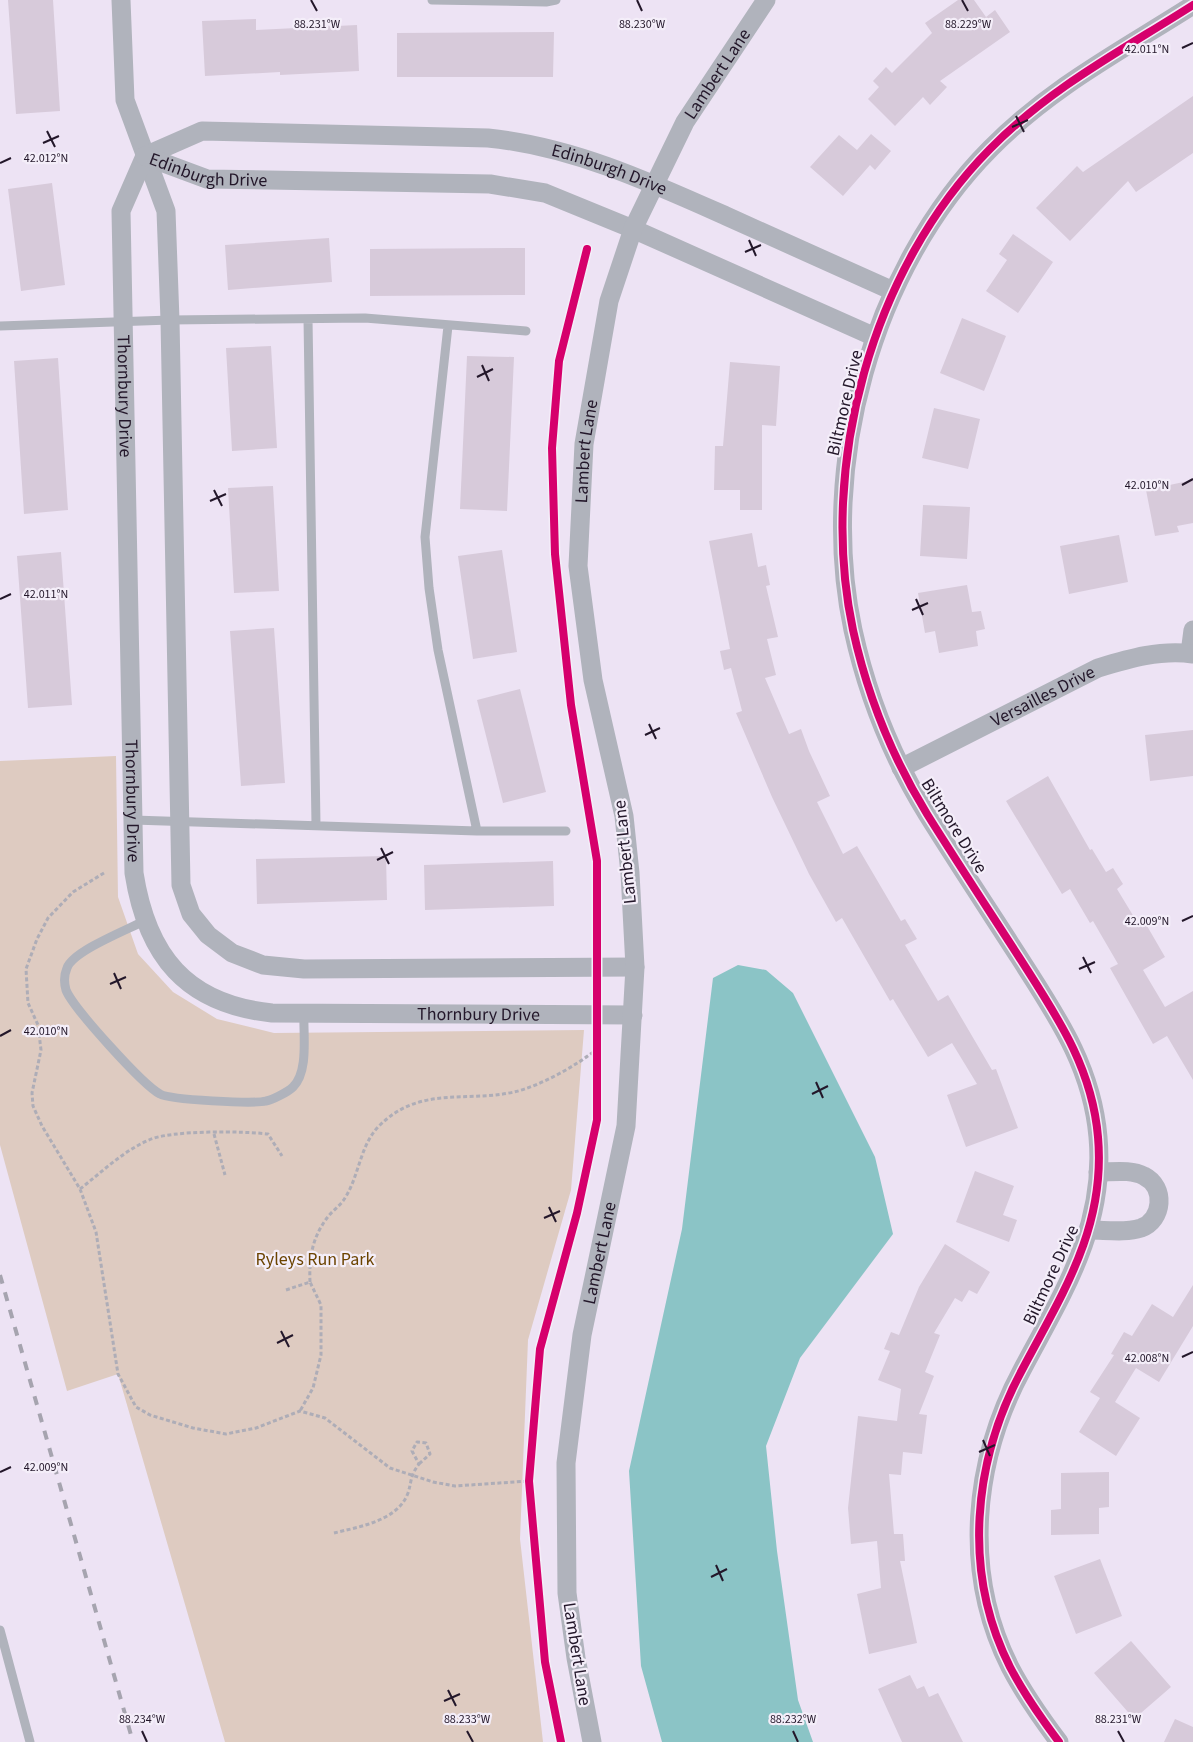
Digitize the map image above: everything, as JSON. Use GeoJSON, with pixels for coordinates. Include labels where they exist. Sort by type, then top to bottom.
{"type":"FeatureCollection","features":[{"type":"Feature","properties":{"kind":"street"},"geometry":{"type":"LineString","coordinates":[[121,0],[125,100],[166,211],[170,320],[181,885],[191,914],[208,935],[232,953],[263,965],[304,969],[635,967]]}},
{"type":"Feature","properties":{"kind":"street","name":"Lambert Lane"},"geometry":{"type":"LineString","coordinates":[[592,1742],[576,1658],[567,1593],[566,1463],[582,1335],[626,1126],[635,967],[630,874],[624,816],[593,680],[578,566],[584,444],[596,366],[609,301],[633,229],[685,122],[766,0]]}},
{"type":"Feature","properties":{"kind":"street","name":"Biltmore Drive"},"geometry":{"type":"LineString","coordinates":[[1059,1742],[1032,1706],[1005,1656],[990,1616],[982,1577],[978,1531],[981,1488],[1001,1415],[1019,1375],[1059,1302],[1090,1230],[1098,1172],[1098,1138],[1092,1102],[1085,1071],[1055,1013],[925,811],[901,768],[865,677],[852,625],[845,574],[844,475],[852,430],[875,336],[893,291],[920,242],[950,196],[988,150],[1065,84],[1109,55],[1193,5]]}},
{"type":"Feature","properties":{"kind":"street","name":"Edinburgh Drive"},"geometry":{"type":"LineString","coordinates":[[145,156],[202,131],[488,138],[547,147],[654,184],[893,291]]}},
{"type":"Feature","properties":{"kind":"street","name":"Edinburgh Drive"},"geometry":{"type":"LineString","coordinates":[[145,156],[207,179],[480,183],[516,187],[545,193],[633,229],[875,336]]}},
{"type":"Feature","properties":{"kind":"street","name":"Thornbury Drive"},"geometry":{"type":"LineString","coordinates":[[145,156],[121,211],[134,873],[144,922],[156,945],[174,969],[195,990],[245,1010],[304,1013],[633,1015]]}},
{"type":"Feature","properties":{"kind":"street"},"geometry":{"type":"LineString","coordinates":[[1191,654],[1193,630]]}},
{"type":"Feature","properties":{"kind":"street","name":"Versailles Drive"},"geometry":{"type":"LineString","coordinates":[[901,768],[1098,668],[1131,658],[1191,654]]}},
{"type":"Feature","properties":{"kind":"street"},"geometry":{"type":"LineString","coordinates":[[1090,1230],[1130,1230],[1141,1228],[1154,1220],[1158,1212],[1159,1201],[1155,1186],[1146,1177],[1133,1172],[1098,1172]]}},
{"type":"Feature","properties":{"kind":"lane"},"geometry":{"type":"LineString","coordinates":[[432,0],[536,2],[556,0]]}},
{"type":"Feature","properties":{"kind":"lane"},"geometry":{"type":"LineString","coordinates":[[0,326],[170,320],[364,318],[526,331]]}},
{"type":"Feature","properties":{"kind":"lane"},"geometry":{"type":"LineString","coordinates":[[308,319],[316,825]]}},
{"type":"Feature","properties":{"kind":"lane"},"geometry":{"type":"LineString","coordinates":[[448,326],[425,537],[429,588],[438,650],[477,830]]}},
{"type":"Feature","properties":{"kind":"lane"},"geometry":{"type":"LineString","coordinates":[[133,820],[566,831]]}},
{"type":"Feature","properties":{"kind":"lane"},"geometry":{"type":"LineString","coordinates":[[144,922],[86,949],[68,965],[64,975],[66,990],[77,1007],[145,1084],[161,1095],[179,1100],[266,1101],[292,1087],[302,1071],[304,1013]]}},
{"type":"Feature","properties":{"kind":"lane"},"geometry":{"type":"LineString","coordinates":[[0,1630],[30,1742]]}},
{"type":"Feature","properties":{"kind":"path"},"geometry":{"type":"LineString","coordinates":[[104,873],[73,892],[48,918],[37,939],[26,969],[28,1003],[38,1025],[41,1050],[32,1093],[33,1106],[42,1126],[80,1189],[96,1232],[118,1374],[136,1407],[150,1415],[193,1428],[226,1434],[256,1428],[300,1410],[313,1388],[321,1356],[321,1305],[310,1282],[309,1258],[314,1242],[326,1219],[344,1199],[355,1178],[364,1151],[377,1128],[399,1110],[424,1099],[513,1092],[542,1083],[597,1049]]}},
{"type":"Feature","properties":{"kind":"path"},"geometry":{"type":"LineString","coordinates":[[597,1015],[597,1058]]}},
{"type":"Feature","properties":{"kind":"path"},"geometry":{"type":"LineString","coordinates":[[80,1189],[125,1153],[150,1139],[178,1134],[268,1134],[282,1156]]}},
{"type":"Feature","properties":{"kind":"path"},"geometry":{"type":"LineString","coordinates":[[214,1134],[225,1175]]}},
{"type":"Feature","properties":{"kind":"path"},"geometry":{"type":"LineString","coordinates":[[286,1290],[310,1282]]}},
{"type":"Feature","properties":{"kind":"path"},"geometry":{"type":"LineString","coordinates":[[300,1410],[325,1418],[390,1468],[433,1482],[455,1486],[529,1481]]}},
{"type":"Feature","properties":{"kind":"path"},"geometry":{"type":"LineString","coordinates":[[334,1533],[377,1522],[393,1512],[408,1494],[411,1474],[430,1454],[426,1443],[417,1442],[412,1451],[419,1464]]}},
{"type":"Feature","properties":{"kind":"path"},"geometry":{"type":"LineString","coordinates":[[530,1472],[530,1491]]}},
{"type":"Feature","properties":{"kind":"green space","name":"Ryleys Run Park"},"geometry":{"type":"Polygon","coordinates":[[[116,756],[118,897],[138,954],[173,992],[217,1019],[274,1033],[584,1030],[571,1190],[528,1340],[520,1539],[543,1742],[225,1742],[118,1374],[67,1391],[0,1145],[0,761],[116,756]]]}},
{"type":"Feature","properties":{"kind":"shaded area"},"geometry":{"type":"Polygon","coordinates":[[[738,965],[766,970],[793,993],[875,1157],[893,1234],[800,1358],[766,1446],[777,1551],[798,1700],[813,1742],[662,1742],[641,1666],[629,1471],[682,1229],[713,978],[738,965]]]}},
{"type":"Feature","properties":{"kind":"building"},"geometry":{"type":"Polygon","coordinates":[[[8,0],[53,0],[60,111],[16,114],[8,0]]]}},
{"type":"Feature","properties":{"kind":"building"},"geometry":{"type":"Polygon","coordinates":[[[958,0],[974,0],[986,17],[995,10],[1010,32],[940,81],[947,87],[930,105],[923,97],[895,126],[868,99],[879,87],[873,81],[886,67],[892,73],[932,33],[925,23],[958,0]]]}},
{"type":"Feature","properties":{"kind":"building"},"geometry":{"type":"Polygon","coordinates":[[[256,19],[256,30],[357,25],[359,71],[280,75],[280,72],[205,76],[202,21],[256,19]]]}},
{"type":"Feature","properties":{"kind":"building"},"geometry":{"type":"Polygon","coordinates":[[[554,32],[553,77],[397,77],[397,33],[554,32]]]}},
{"type":"Feature","properties":{"kind":"building"},"geometry":{"type":"Polygon","coordinates":[[[1193,96],[1193,153],[1136,192],[1128,181],[1070,241],[1036,208],[1077,166],[1083,172],[1193,96]]]}},
{"type":"Feature","properties":{"kind":"building"},"geometry":{"type":"Polygon","coordinates":[[[871,134],[891,151],[875,170],[870,165],[843,196],[810,167],[839,135],[857,150],[871,134]]]}},
{"type":"Feature","properties":{"kind":"building"},"geometry":{"type":"Polygon","coordinates":[[[52,183],[65,285],[21,291],[8,189],[52,183]]]}},
{"type":"Feature","properties":{"kind":"building"},"geometry":{"type":"Polygon","coordinates":[[[1013,234],[1053,262],[1018,313],[986,291],[1007,260],[999,254],[1013,234]]]}},
{"type":"Feature","properties":{"kind":"building"},"geometry":{"type":"Polygon","coordinates":[[[329,238],[332,282],[228,290],[225,245],[329,238]]]}},
{"type":"Feature","properties":{"kind":"building"},"geometry":{"type":"Polygon","coordinates":[[[525,248],[525,295],[370,296],[370,249],[525,248]]]}},
{"type":"Feature","properties":{"kind":"building"},"geometry":{"type":"Polygon","coordinates":[[[962,318],[1006,336],[984,391],[940,373],[962,318]]]}},
{"type":"Feature","properties":{"kind":"building"},"geometry":{"type":"Polygon","coordinates":[[[271,346],[277,448],[232,451],[226,348],[271,346]]]}},
{"type":"Feature","properties":{"kind":"building"},"geometry":{"type":"Polygon","coordinates":[[[467,356],[514,357],[507,511],[460,509],[467,356]]]}},
{"type":"Feature","properties":{"kind":"building"},"geometry":{"type":"Polygon","coordinates":[[[58,358],[68,510],[24,514],[14,361],[58,358]]]}},
{"type":"Feature","properties":{"kind":"building"},"geometry":{"type":"Polygon","coordinates":[[[730,362],[780,366],[776,426],[762,425],[762,510],[740,510],[740,490],[714,490],[715,446],[723,446],[730,362]]]}},
{"type":"Feature","properties":{"kind":"building"},"geometry":{"type":"Polygon","coordinates":[[[934,408],[980,419],[968,469],[922,458],[934,408]]]}},
{"type":"Feature","properties":{"kind":"building"},"geometry":{"type":"Polygon","coordinates":[[[1193,480],[1193,523],[1177,526],[1179,532],[1155,536],[1146,490],[1193,480]]]}},
{"type":"Feature","properties":{"kind":"building"},"geometry":{"type":"Polygon","coordinates":[[[273,486],[279,591],[234,593],[228,488],[273,486]]]}},
{"type":"Feature","properties":{"kind":"building"},"geometry":{"type":"Polygon","coordinates":[[[923,505],[970,507],[967,559],[920,556],[923,505]]]}},
{"type":"Feature","properties":{"kind":"building"},"geometry":{"type":"Polygon","coordinates":[[[752,533],[758,567],[766,565],[770,585],[766,586],[778,637],[767,639],[776,675],[765,678],[789,734],[801,729],[830,796],[817,802],[843,854],[857,846],[901,921],[905,919],[917,939],[905,945],[938,1001],[948,995],[992,1070],[996,1069],[1018,1128],[966,1147],[947,1095],[977,1084],[952,1043],[928,1057],[893,999],[890,1001],[842,918],[836,922],[809,874],[772,797],[736,713],[742,711],[731,668],[724,670],[720,651],[730,649],[709,541],[752,533]]]}},
{"type":"Feature","properties":{"kind":"building"},"geometry":{"type":"Polygon","coordinates":[[[1119,535],[1128,582],[1069,594],[1060,546],[1119,535]]]}},
{"type":"Feature","properties":{"kind":"building"},"geometry":{"type":"Polygon","coordinates":[[[502,550],[517,652],[473,659],[458,556],[502,550]]]}},
{"type":"Feature","properties":{"kind":"building"},"geometry":{"type":"Polygon","coordinates":[[[61,552],[72,705],[28,708],[17,556],[61,552]]]}},
{"type":"Feature","properties":{"kind":"building"},"geometry":{"type":"Polygon","coordinates":[[[967,585],[972,612],[981,611],[985,629],[976,631],[978,646],[939,653],[935,631],[925,633],[918,593],[967,585]]]}},
{"type":"Feature","properties":{"kind":"building"},"geometry":{"type":"Polygon","coordinates":[[[274,628],[285,783],[241,786],[230,631],[274,628]]]}},
{"type":"Feature","properties":{"kind":"building"},"geometry":{"type":"Polygon","coordinates":[[[520,689],[546,792],[503,803],[477,700],[520,689]]]}},
{"type":"Feature","properties":{"kind":"building"},"geometry":{"type":"Polygon","coordinates":[[[1193,730],[1193,776],[1150,781],[1145,735],[1193,730]]]}},
{"type":"Feature","properties":{"kind":"building"},"geometry":{"type":"Polygon","coordinates":[[[1048,776],[1090,850],[1092,849],[1106,872],[1113,868],[1123,884],[1117,889],[1137,922],[1143,919],[1165,957],[1143,970],[1165,1007],[1193,991],[1193,1080],[1167,1036],[1153,1044],[1110,968],[1118,964],[1093,921],[1090,923],[1070,889],[1062,894],[1006,801],[1048,776]]]}},
{"type":"Feature","properties":{"kind":"building"},"geometry":{"type":"Polygon","coordinates":[[[386,856],[387,900],[257,904],[256,859],[386,856]]]}},
{"type":"Feature","properties":{"kind":"building"},"geometry":{"type":"Polygon","coordinates":[[[553,861],[554,906],[425,910],[424,865],[553,861]]]}},
{"type":"Feature","properties":{"kind":"building"},"geometry":{"type":"Polygon","coordinates":[[[975,1171],[1014,1186],[1003,1215],[1017,1220],[1009,1242],[956,1222],[975,1171]]]}},
{"type":"Feature","properties":{"kind":"building"},"geometry":{"type":"Polygon","coordinates":[[[945,1244],[990,1272],[977,1294],[969,1290],[962,1302],[955,1298],[934,1333],[940,1335],[925,1372],[934,1376],[919,1414],[927,1415],[922,1454],[903,1452],[901,1475],[889,1474],[894,1534],[903,1534],[905,1561],[900,1561],[917,1643],[869,1654],[857,1594],[881,1588],[877,1541],[851,1544],[848,1508],[858,1416],[897,1421],[901,1389],[878,1380],[890,1351],[884,1349],[891,1332],[899,1335],[919,1287],[945,1244]]]}},
{"type":"Feature","properties":{"kind":"building"},"geometry":{"type":"Polygon","coordinates":[[[1193,1285],[1193,1326],[1159,1382],[1136,1368],[1115,1402],[1140,1418],[1116,1456],[1079,1432],[1100,1398],[1090,1392],[1114,1355],[1111,1354],[1124,1332],[1132,1336],[1152,1304],[1173,1317],[1193,1285]]]}},
{"type":"Feature","properties":{"kind":"building"},"geometry":{"type":"Polygon","coordinates":[[[1109,1472],[1109,1507],[1099,1508],[1099,1534],[1051,1535],[1051,1510],[1061,1509],[1061,1473],[1109,1472]]]}},
{"type":"Feature","properties":{"kind":"building"},"geometry":{"type":"Polygon","coordinates":[[[1100,1559],[1122,1616],[1076,1634],[1054,1576],[1100,1559]]]}},
{"type":"Feature","properties":{"kind":"building"},"geometry":{"type":"Polygon","coordinates":[[[1131,1641],[1171,1687],[1134,1719],[1094,1673],[1131,1641]]]}},
{"type":"Feature","properties":{"kind":"building"},"geometry":{"type":"Polygon","coordinates":[[[910,1675],[917,1689],[924,1686],[929,1697],[938,1693],[963,1742],[902,1742],[878,1689],[910,1675]]]}},
{"type":"Feature","properties":{"kind":"building"},"geometry":{"type":"Polygon","coordinates":[[[1175,1719],[1193,1727],[1193,1742],[1164,1742],[1175,1719]]]}},
{"type":"Feature","properties":{"kind":"railway"},"geometry":{"type":"LineString","coordinates":[[0,1275],[133,1742]]}},
{"type":"Feature","properties":{"kind":"cycle path"},"geometry":{"type":"LineString","coordinates":[[1059,1742],[1015,1677],[995,1631],[985,1593],[980,1555],[980,1517],[984,1479],[993,1441],[1005,1405],[1066,1287],[1088,1231],[1095,1201],[1099,1170],[1098,1137],[1094,1111],[1080,1064],[1059,1021],[927,814],[914,792],[882,725],[873,701],[853,630],[844,567],[843,502],[850,437],[864,373],[886,310],[914,251],[949,197],[990,149],[1037,107],[1087,71],[1193,5]]}},
{"type":"Feature","properties":{"kind":"cycle path"},"geometry":{"type":"LineString","coordinates":[[561,1742],[545,1662],[529,1481],[540,1349],[577,1213],[597,1120],[597,861],[571,705],[555,554],[552,448],[559,361],[587,249]]}}]}
